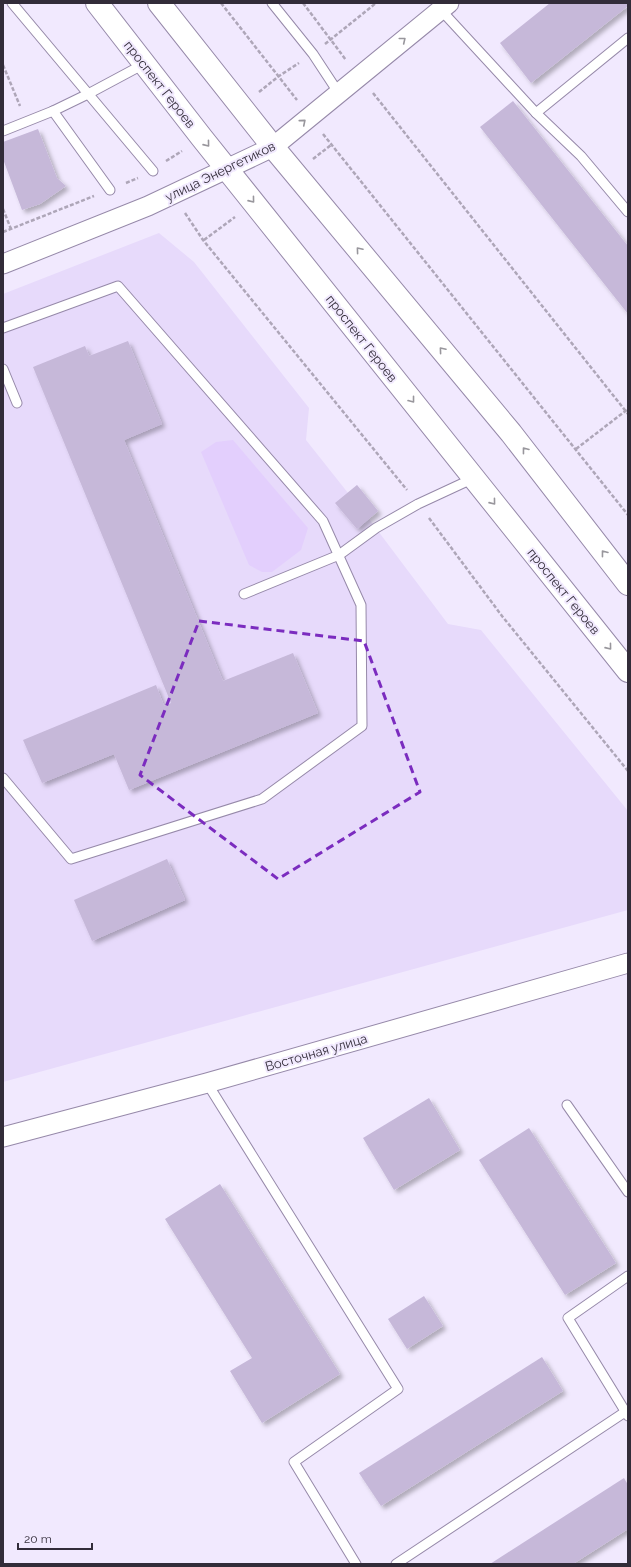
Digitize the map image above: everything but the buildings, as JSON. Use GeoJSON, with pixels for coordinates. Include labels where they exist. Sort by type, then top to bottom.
{"type":"FeatureCollection","features":[{"type":"Feature","properties":{"kind":"main road","name":"проспект Героев"},"geometry":{"type":"LineString","coordinates":[[97,3],[227,170],[628,671]]}},
{"type":"Feature","properties":{"kind":"main road"},"geometry":{"type":"LineString","coordinates":[[158,3],[273,147],[511,433],[628,584]]}},
{"type":"Feature","properties":{"kind":"street","name":"улица Энергетиков"},"geometry":{"type":"LineString","coordinates":[[3,264],[148,206],[273,147],[442,5]]}},
{"type":"Feature","properties":{"kind":"street","name":"Восточная улица"},"geometry":{"type":"LineString","coordinates":[[3,1137],[207,1083],[628,964]]}},
{"type":"Feature","properties":{"kind":"lane"},"geometry":{"type":"LineString","coordinates":[[12,3],[153,171]]}},
{"type":"Feature","properties":{"kind":"lane"},"geometry":{"type":"LineString","coordinates":[[272,3],[313,54],[338,92]]}},
{"type":"Feature","properties":{"kind":"lane"},"geometry":{"type":"LineString","coordinates":[[442,5],[536,114],[581,156],[628,212]]}},
{"type":"Feature","properties":{"kind":"lane"},"geometry":{"type":"LineString","coordinates":[[536,114],[628,38]]}},
{"type":"Feature","properties":{"kind":"lane"},"geometry":{"type":"LineString","coordinates":[[3,131],[53,112],[145,63]]}},
{"type":"Feature","properties":{"kind":"lane"},"geometry":{"type":"LineString","coordinates":[[53,112],[110,190]]}},
{"type":"Feature","properties":{"kind":"lane"},"geometry":{"type":"LineString","coordinates":[[3,328],[118,286],[323,521],[360,605],[362,726],[262,799],[71,859],[3,778]]}},
{"type":"Feature","properties":{"kind":"lane"},"geometry":{"type":"LineString","coordinates":[[3,369],[17,403]]}},
{"type":"Feature","properties":{"kind":"lane"},"geometry":{"type":"LineString","coordinates":[[244,594],[339,555],[376,528],[418,504],[474,478]]}},
{"type":"Feature","properties":{"kind":"lane"},"geometry":{"type":"LineString","coordinates":[[207,1083],[398,1389],[294,1462],[356,1564]]}},
{"type":"Feature","properties":{"kind":"lane"},"geometry":{"type":"LineString","coordinates":[[567,1105],[628,1192]]}},
{"type":"Feature","properties":{"kind":"lane"},"geometry":{"type":"LineString","coordinates":[[396,1564],[627,1414],[568,1318],[628,1276]]}},
{"type":"Feature","properties":{"kind":"path"},"geometry":{"type":"LineString","coordinates":[[220,3],[628,515]]}},
{"type":"Feature","properties":{"kind":"path"},"geometry":{"type":"LineString","coordinates":[[303,3],[359,76],[627,410],[628,414]]}},
{"type":"Feature","properties":{"kind":"path"},"geometry":{"type":"LineString","coordinates":[[279,76],[313,54],[376,3]]}},
{"type":"Feature","properties":{"kind":"path"},"geometry":{"type":"LineString","coordinates":[[3,65],[26,122]]}},
{"type":"Feature","properties":{"kind":"path"},"geometry":{"type":"LineString","coordinates":[[3,232],[110,190],[153,171]]}},
{"type":"Feature","properties":{"kind":"path"},"geometry":{"type":"LineString","coordinates":[[135,179],[148,206]]}},
{"type":"Feature","properties":{"kind":"path"},"geometry":{"type":"LineString","coordinates":[[3,209],[11,229]]}},
{"type":"Feature","properties":{"kind":"path"},"geometry":{"type":"LineString","coordinates":[[177,214],[185,212],[203,240],[418,504],[502,616],[628,771]]}},
{"type":"Feature","properties":{"kind":"path"},"geometry":{"type":"LineString","coordinates":[[576,449],[627,410]]}},
{"type":"Feature","properties":{"kind":"highlighted area"},"geometry":{"type":"Polygon","coordinates":[[[199,621],[364,641],[420,792],[278,879],[140,775],[199,621]]]}},
{"type":"Feature","properties":{"kind":"shaded area"},"geometry":{"type":"Polygon","coordinates":[[[159,233],[194,262],[309,408],[306,440],[348,493],[357,485],[378,511],[369,519],[448,624],[481,630],[628,811],[628,910],[3,1082],[3,294],[159,233]]]}},
{"type":"Feature","properties":{"kind":"shaded area"},"geometry":{"type":"Polygon","coordinates":[[[233,440],[308,528],[301,550],[272,572],[262,572],[249,565],[201,452],[216,442],[233,440]]]}}]}
